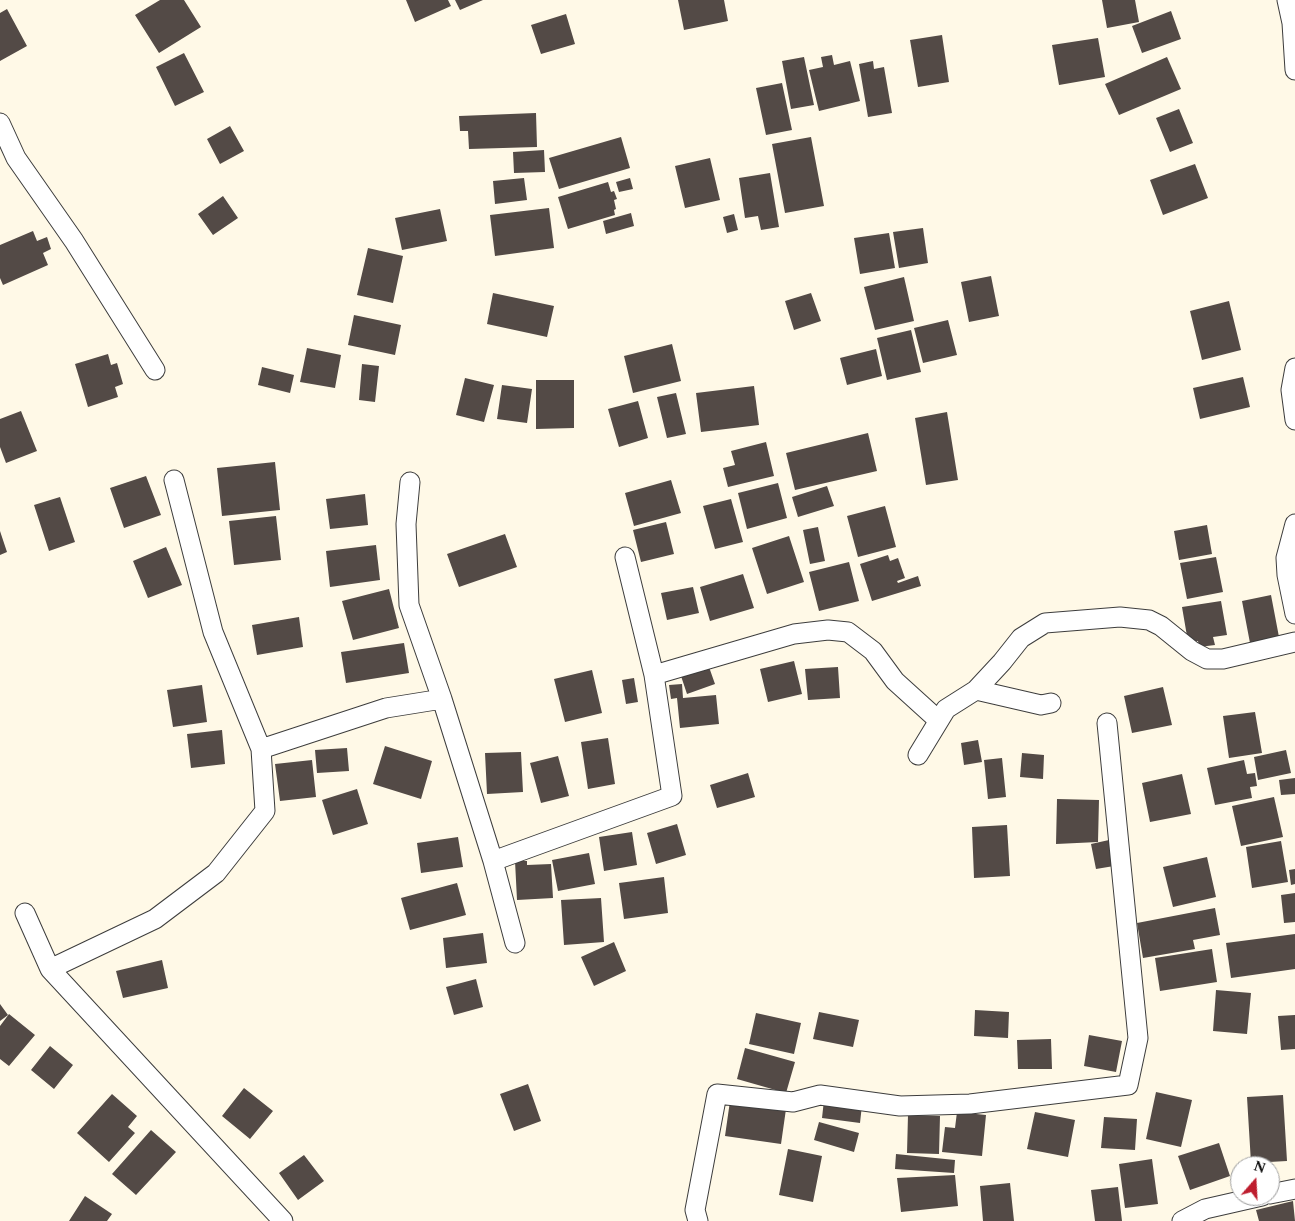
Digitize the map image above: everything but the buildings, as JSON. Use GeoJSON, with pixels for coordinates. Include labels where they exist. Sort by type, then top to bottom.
{"type":"FeatureCollection","features":[{"type":"Feature","properties":{"kind":"street"},"geometry":{"type":"LineString","coordinates":[[1287,0],[1292,23],[1295,70]]}},
{"type":"Feature","properties":{"kind":"street"},"geometry":{"type":"LineString","coordinates":[[0,123],[16,158],[74,241],[155,370]]}},
{"type":"Feature","properties":{"kind":"street"},"geometry":{"type":"LineString","coordinates":[[1295,368],[1291,390],[1295,420]]}},
{"type":"Feature","properties":{"kind":"street"},"geometry":{"type":"LineString","coordinates":[[50,969],[156,919],[216,872],[264,811],[261,749],[213,632],[174,480]]}},
{"type":"Feature","properties":{"kind":"street"},"geometry":{"type":"LineString","coordinates":[[410,482],[406,524],[409,605],[442,698],[493,861],[516,943]]}},
{"type":"Feature","properties":{"kind":"street"},"geometry":{"type":"LineString","coordinates":[[1295,524],[1286,558],[1287,576],[1295,614]]}},
{"type":"Feature","properties":{"kind":"street"},"geometry":{"type":"LineString","coordinates":[[493,861],[672,796],[654,675],[625,557]]}},
{"type":"Feature","properties":{"kind":"street"},"geometry":{"type":"LineString","coordinates":[[918,755],[946,709],[976,690],[1021,638],[1045,623],[1094,621],[1120,617],[1149,620],[1161,626],[1192,651],[1208,659],[1223,659],[1236,654],[1295,642]]}},
{"type":"Feature","properties":{"kind":"street"},"geometry":{"type":"LineString","coordinates":[[654,675],[794,634],[828,630],[848,632],[873,651],[895,681],[938,720]]}},
{"type":"Feature","properties":{"kind":"street"},"geometry":{"type":"LineString","coordinates":[[976,690],[1041,705],[1051,703]]}},
{"type":"Feature","properties":{"kind":"street"},"geometry":{"type":"LineString","coordinates":[[261,749],[386,708],[442,698]]}},
{"type":"Feature","properties":{"kind":"street"},"geometry":{"type":"LineString","coordinates":[[698,1221],[695,1210],[717,1094],[793,1102],[820,1095],[900,1106],[970,1104],[1128,1085],[1138,1038],[1107,722]]}},
{"type":"Feature","properties":{"kind":"street"},"geometry":{"type":"LineString","coordinates":[[25,912],[50,969],[283,1221]]}},
{"type":"Feature","properties":{"kind":"street"},"geometry":{"type":"LineString","coordinates":[[1280,1192],[1295,1189]]}},
{"type":"Feature","properties":{"kind":"street"},"geometry":{"type":"LineString","coordinates":[[1182,1221],[1205,1209],[1230,1203]]}}]}
